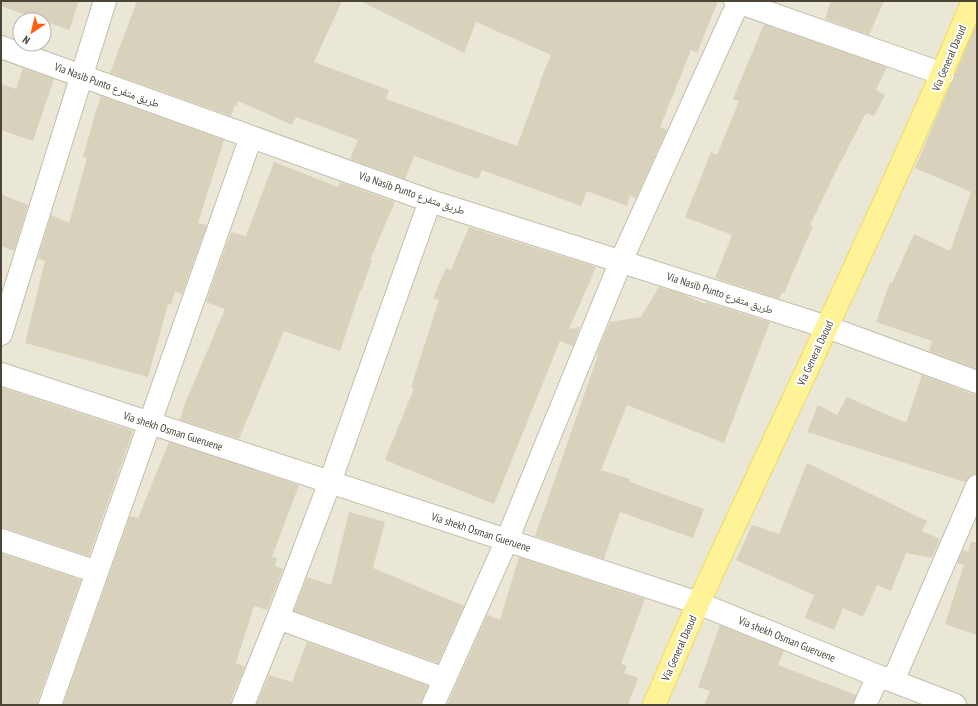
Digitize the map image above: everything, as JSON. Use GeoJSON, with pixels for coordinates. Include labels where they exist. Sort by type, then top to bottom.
{"type":"FeatureCollection","features":[{"type":"Feature","properties":{"kind":"main road","name":"Via General Daoud"},"geometry":{"type":"LineString","coordinates":[[654,705],[698,603],[827,327],[974,1]]}},
{"type":"Feature","properties":{"kind":"street"},"geometry":{"type":"LineString","coordinates":[[1,334],[105,1]]}},
{"type":"Feature","properties":{"kind":"street"},"geometry":{"type":"LineString","coordinates":[[433,705],[507,540],[621,261],[737,1],[942,74]]}},
{"type":"Feature","properties":{"kind":"street","name":"Via Nasib Punto طريق متفرع"},"geometry":{"type":"LineString","coordinates":[[1,48],[430,201],[827,327],[977,382]]}},
{"type":"Feature","properties":{"kind":"street"},"geometry":{"type":"LineString","coordinates":[[50,705],[251,136]]}},
{"type":"Feature","properties":{"kind":"street"},"geometry":{"type":"LineString","coordinates":[[243,705],[330,482],[430,201]]}},
{"type":"Feature","properties":{"kind":"street","name":"Via shekh Osman Gueruene"},"geometry":{"type":"LineString","coordinates":[[1,374],[698,603],[955,705]]}},
{"type":"Feature","properties":{"kind":"street"},"geometry":{"type":"LineString","coordinates":[[865,705],[885,678],[977,486]]}},
{"type":"Feature","properties":{"kind":"street"},"geometry":{"type":"LineString","coordinates":[[7,533],[97,572]]}},
{"type":"Feature","properties":{"kind":"street"},"geometry":{"type":"LineString","coordinates":[[278,618],[445,679]]}},
{"type":"Feature","properties":{"kind":"shaded area"},"geometry":{"type":"Polygon","coordinates":[[[1,1],[977,1],[977,705],[1,705],[1,1]]]}},
{"type":"Feature","properties":{"kind":"building"},"geometry":{"type":"Polygon","coordinates":[[[1,1],[79,1],[69,30],[52,24],[52,12],[18,12],[1,6],[1,1]]]}},
{"type":"Feature","properties":{"kind":"building"},"geometry":{"type":"Polygon","coordinates":[[[137,1],[342,1],[314,62],[389,90],[386,99],[517,146],[540,81],[551,55],[476,22],[464,53],[361,1],[718,1],[697,53],[691,50],[660,127],[667,130],[636,198],[630,196],[627,206],[587,191],[581,206],[482,170],[478,179],[414,156],[405,179],[350,159],[358,140],[296,117],[292,125],[238,101],[237,106],[235,105],[231,116],[110,73],[137,1]]]}},
{"type":"Feature","properties":{"kind":"building"},"geometry":{"type":"Polygon","coordinates":[[[831,1],[884,1],[869,35],[825,19],[831,1]]]}},
{"type":"Feature","properties":{"kind":"building"},"geometry":{"type":"Polygon","coordinates":[[[977,23],[977,369],[929,351],[932,341],[876,322],[890,282],[892,283],[914,234],[950,251],[971,192],[915,168],[951,83],[955,78],[955,74],[977,23]]]}},
{"type":"Feature","properties":{"kind":"building"},"geometry":{"type":"Polygon","coordinates":[[[764,24],[887,67],[876,90],[885,95],[874,116],[866,113],[810,225],[813,226],[784,293],[782,292],[779,299],[715,278],[732,235],[685,217],[711,152],[717,155],[739,101],[733,99],[764,24]]]}},
{"type":"Feature","properties":{"kind":"building"},"geometry":{"type":"Polygon","coordinates":[[[23,68],[54,79],[33,141],[1,130],[1,84],[16,89],[23,68]]]}},
{"type":"Feature","properties":{"kind":"building"},"geometry":{"type":"Polygon","coordinates":[[[101,96],[224,140],[198,223],[207,225],[182,294],[175,292],[171,305],[168,304],[148,377],[25,343],[45,261],[38,258],[51,215],[69,223],[87,158],[83,157],[101,96]]]}},
{"type":"Feature","properties":{"kind":"building"},"geometry":{"type":"Polygon","coordinates":[[[274,162],[338,187],[340,182],[395,202],[370,260],[372,261],[360,291],[340,351],[284,331],[239,439],[180,420],[184,406],[225,309],[206,302],[231,232],[246,236],[274,162]]]}},
{"type":"Feature","properties":{"kind":"building"},"geometry":{"type":"Polygon","coordinates":[[[1,194],[28,205],[14,251],[1,246],[1,194]]]}},
{"type":"Feature","properties":{"kind":"building"},"geometry":{"type":"Polygon","coordinates":[[[469,227],[596,267],[569,329],[580,327],[573,346],[560,341],[494,504],[385,460],[414,388],[411,387],[439,300],[433,298],[446,268],[451,270],[469,227]]]}},
{"type":"Feature","properties":{"kind":"building"},"geometry":{"type":"Polygon","coordinates":[[[659,287],[683,294],[705,304],[706,302],[770,322],[724,443],[627,405],[601,470],[630,479],[630,482],[704,509],[693,538],[620,512],[604,559],[535,536],[598,355],[596,355],[610,322],[641,317],[659,287]]]}},
{"type":"Feature","properties":{"kind":"building"},"geometry":{"type":"Polygon","coordinates":[[[922,375],[973,394],[977,394],[977,474],[970,476],[965,482],[807,432],[818,405],[837,415],[847,397],[906,423],[922,375]]]}},
{"type":"Feature","properties":{"kind":"building"},"geometry":{"type":"Polygon","coordinates":[[[1,387],[133,431],[89,556],[5,528],[1,528],[1,387]]]}},
{"type":"Feature","properties":{"kind":"building"},"geometry":{"type":"Polygon","coordinates":[[[169,442],[299,485],[272,557],[277,558],[275,566],[283,569],[267,610],[254,606],[236,663],[245,667],[231,700],[231,705],[63,705],[130,516],[138,518],[169,442]]]}},
{"type":"Feature","properties":{"kind":"building"},"geometry":{"type":"Polygon","coordinates":[[[807,463],[927,521],[922,531],[940,539],[932,558],[906,553],[891,591],[877,585],[863,617],[843,608],[834,630],[805,618],[814,595],[736,560],[752,525],[779,534],[807,463]]]}},
{"type":"Feature","properties":{"kind":"building"},"geometry":{"type":"Polygon","coordinates":[[[349,512],[385,522],[373,568],[464,606],[438,663],[294,611],[307,577],[331,585],[349,512]]]}},
{"type":"Feature","properties":{"kind":"building"},"geometry":{"type":"Polygon","coordinates":[[[971,542],[977,542],[977,635],[945,624],[964,565],[957,563],[963,550],[968,552],[971,542]]]}},
{"type":"Feature","properties":{"kind":"building"},"geometry":{"type":"Polygon","coordinates":[[[1,553],[81,580],[38,701],[38,705],[1,705],[1,553]]]}},
{"type":"Feature","properties":{"kind":"building"},"geometry":{"type":"Polygon","coordinates":[[[519,557],[645,599],[621,664],[627,666],[624,673],[638,678],[628,705],[447,705],[487,615],[500,620],[519,557]]]}},
{"type":"Feature","properties":{"kind":"building"},"geometry":{"type":"Polygon","coordinates":[[[720,625],[784,651],[778,665],[856,695],[853,705],[704,705],[710,691],[698,687],[720,625]]]}},
{"type":"Feature","properties":{"kind":"building"},"geometry":{"type":"Polygon","coordinates":[[[307,642],[428,686],[421,705],[256,705],[269,675],[292,682],[307,642]]]}}]}
